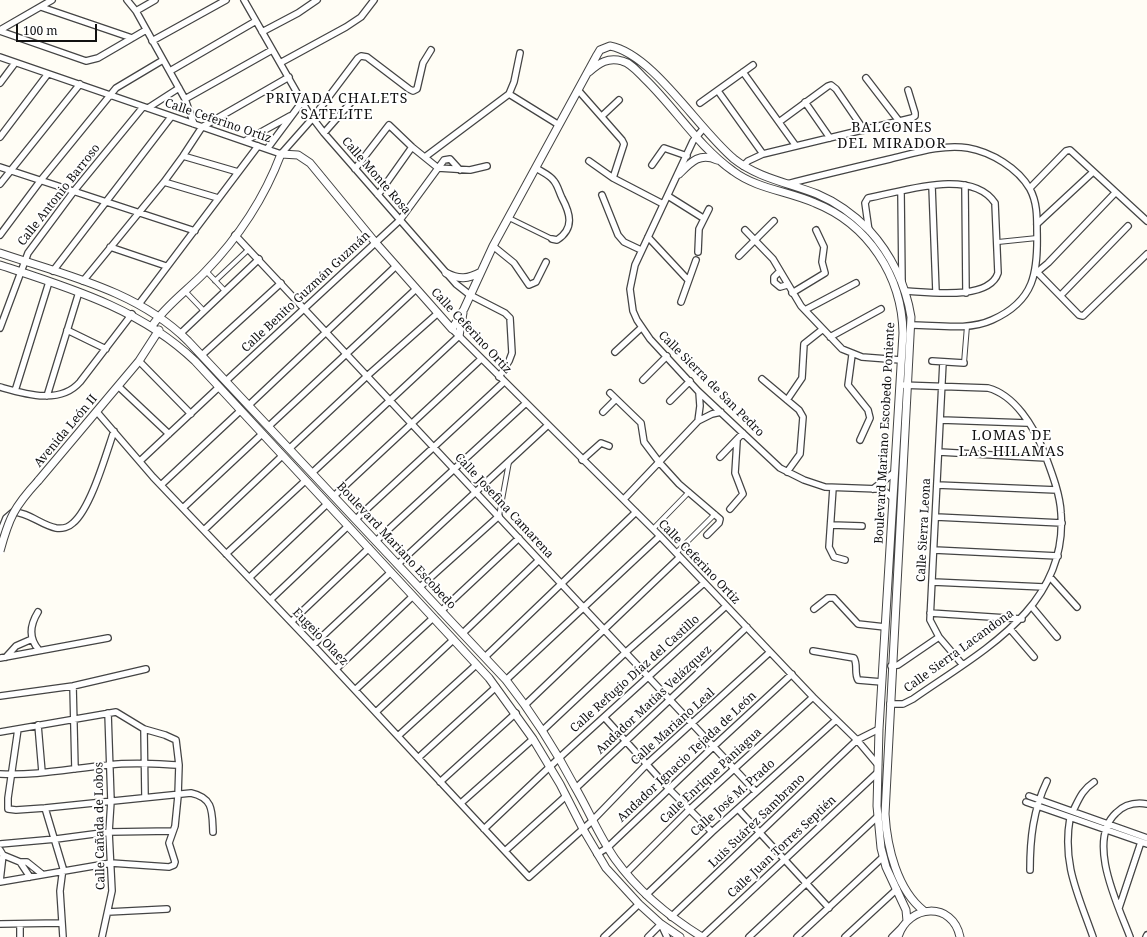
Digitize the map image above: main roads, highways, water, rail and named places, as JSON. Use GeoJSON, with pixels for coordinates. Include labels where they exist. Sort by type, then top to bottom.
{"type":"FeatureCollection","features":[{"type":"Feature","properties":{"kind":"district","name":"PRIVADA CHALETS SATELITE"},"geometry":{"type":"Point","coordinates":[337,108]}},
{"type":"Feature","properties":{"kind":"district","name":"BALCONES DEL MIRADOR"},"geometry":{"type":"Point","coordinates":[892,136]}},
{"type":"Feature","properties":{"kind":"district","name":"LOMAS DE LAS HILAMAS"},"geometry":{"type":"Point","coordinates":[1012,444]}}]}
